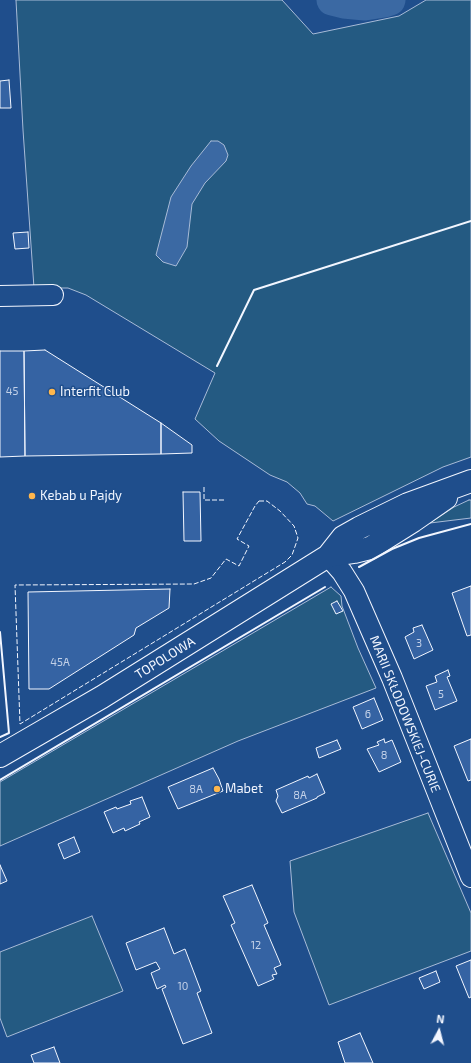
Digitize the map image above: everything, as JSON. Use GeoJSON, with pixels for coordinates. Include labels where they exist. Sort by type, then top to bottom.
{"type":"FeatureCollection","features":[{"type":"Feature","properties":{"kind":"main road","name":"TOPOLOWA"},"geometry":{"type":"LineString","coordinates":[[0,756],[102,697],[328,556],[343,538],[359,528],[408,504],[469,482]]}},
{"type":"Feature","properties":{"kind":"street"},"geometry":{"type":"LineString","coordinates":[[0,296],[53,295]]}},
{"type":"Feature","properties":{"kind":"street","name":"MARII SKŁODOWSKIEJ-CURIE"},"geometry":{"type":"LineString","coordinates":[[328,556],[342,572],[354,591],[392,678],[471,878]]}},
{"type":"Feature","properties":{"kind":"shaded area"},"geometry":{"type":"Polygon","coordinates":[[[16,0],[282,0],[313,34],[399,16],[426,0],[471,0],[471,457],[443,467],[333,521],[315,506],[307,504],[300,493],[287,482],[270,475],[219,441],[195,419],[215,373],[86,295],[68,288],[34,288],[16,0]]]}},
{"type":"Feature","properties":{"kind":"shaded area"},"geometry":{"type":"Polygon","coordinates":[[[211,141],[218,141],[224,145],[228,155],[226,161],[205,183],[192,204],[187,247],[176,266],[163,262],[156,255],[171,197],[191,166],[211,141]]]}},
{"type":"Feature","properties":{"kind":"shaded area"},"geometry":{"type":"Polygon","coordinates":[[[471,500],[471,518],[430,523],[454,507],[471,500]]]}},
{"type":"Feature","properties":{"kind":"shaded area"},"geometry":{"type":"Polygon","coordinates":[[[331,587],[341,596],[342,606],[358,648],[376,688],[238,741],[0,846],[0,782],[331,587]]]}},
{"type":"Feature","properties":{"kind":"shaded area"},"geometry":{"type":"Polygon","coordinates":[[[428,813],[471,913],[471,951],[329,1005],[294,912],[290,861],[428,813]]]}},
{"type":"Feature","properties":{"kind":"shaded area"},"geometry":{"type":"Polygon","coordinates":[[[92,916],[123,991],[7,1037],[0,1018],[0,952],[92,916]]]}},
{"type":"Feature","properties":{"kind":"building"},"geometry":{"type":"Polygon","coordinates":[[[9,80],[11,108],[0,108],[0,81],[9,80]]]}},
{"type":"Feature","properties":{"kind":"building"},"geometry":{"type":"Polygon","coordinates":[[[28,232],[29,248],[15,249],[13,233],[28,232]]]}},
{"type":"Feature","properties":{"kind":"building"},"geometry":{"type":"Polygon","coordinates":[[[45,350],[161,423],[161,454],[25,456],[24,351],[45,350]]]}},
{"type":"Feature","properties":{"kind":"building"},"geometry":{"type":"Polygon","coordinates":[[[0,351],[24,351],[25,456],[0,457],[0,351]]]}},
{"type":"Feature","properties":{"kind":"building"},"geometry":{"type":"Polygon","coordinates":[[[161,423],[192,445],[192,453],[161,454],[161,423]]]}},
{"type":"Feature","properties":{"kind":"building"},"geometry":{"type":"Polygon","coordinates":[[[183,492],[200,492],[201,541],[184,541],[183,492]]]}},
{"type":"Feature","properties":{"kind":"building"},"geometry":{"type":"Polygon","coordinates":[[[471,586],[471,635],[467,636],[452,593],[471,586]]]}},
{"type":"Feature","properties":{"kind":"building"},"geometry":{"type":"Polygon","coordinates":[[[170,589],[169,608],[136,628],[134,635],[49,689],[29,689],[28,592],[170,589]]]}},
{"type":"Feature","properties":{"kind":"building"},"geometry":{"type":"Polygon","coordinates":[[[337,601],[343,611],[336,614],[331,604],[337,601]]]}},
{"type":"Feature","properties":{"kind":"building"},"geometry":{"type":"Polygon","coordinates":[[[422,625],[433,650],[414,659],[405,637],[414,632],[413,628],[422,625]]]}},
{"type":"Feature","properties":{"kind":"building"},"geometry":{"type":"Polygon","coordinates":[[[448,670],[450,676],[447,677],[457,701],[435,710],[426,686],[437,682],[435,676],[448,670]]]}},
{"type":"Feature","properties":{"kind":"building"},"geometry":{"type":"Polygon","coordinates":[[[374,698],[383,720],[362,729],[353,707],[374,698]]]}},
{"type":"Feature","properties":{"kind":"building"},"geometry":{"type":"Polygon","coordinates":[[[384,739],[385,743],[392,740],[401,762],[379,772],[367,749],[379,745],[377,742],[384,739]]]}},
{"type":"Feature","properties":{"kind":"building"},"geometry":{"type":"Polygon","coordinates":[[[471,739],[471,780],[468,781],[454,746],[471,739]]]}},
{"type":"Feature","properties":{"kind":"building"},"geometry":{"type":"Polygon","coordinates":[[[337,740],[341,749],[319,758],[316,748],[337,740]]]}},
{"type":"Feature","properties":{"kind":"building"},"geometry":{"type":"Polygon","coordinates":[[[213,768],[223,791],[178,809],[168,787],[213,768]]]}},
{"type":"Feature","properties":{"kind":"building"},"geometry":{"type":"Polygon","coordinates":[[[317,774],[325,793],[282,813],[276,801],[278,796],[276,790],[308,776],[309,778],[317,774]]]}},
{"type":"Feature","properties":{"kind":"building"},"geometry":{"type":"Polygon","coordinates":[[[142,797],[150,817],[139,822],[140,824],[125,831],[124,828],[113,833],[104,812],[116,807],[117,809],[131,804],[130,801],[142,797]]]}},
{"type":"Feature","properties":{"kind":"building"},"geometry":{"type":"Polygon","coordinates":[[[74,837],[80,852],[64,859],[58,844],[74,837]]]}},
{"type":"Feature","properties":{"kind":"building"},"geometry":{"type":"Polygon","coordinates":[[[0,865],[7,881],[0,884],[0,865]]]}},
{"type":"Feature","properties":{"kind":"building"},"geometry":{"type":"Polygon","coordinates":[[[252,885],[268,923],[264,925],[281,965],[274,968],[277,974],[272,975],[274,979],[258,986],[231,925],[235,923],[223,896],[252,885]]]}},
{"type":"Feature","properties":{"kind":"building"},"geometry":{"type":"Polygon","coordinates":[[[164,928],[174,954],[185,949],[201,991],[197,993],[212,1033],[183,1044],[162,989],[166,987],[165,985],[157,989],[151,973],[160,969],[156,962],[136,970],[126,943],[164,928]]]}},
{"type":"Feature","properties":{"kind":"building"},"geometry":{"type":"Polygon","coordinates":[[[471,960],[471,997],[469,998],[456,966],[471,960]]]}},
{"type":"Feature","properties":{"kind":"building"},"geometry":{"type":"Polygon","coordinates":[[[436,971],[440,982],[424,989],[419,978],[436,971]]]}},
{"type":"Feature","properties":{"kind":"building"},"geometry":{"type":"Polygon","coordinates":[[[360,1033],[373,1063],[345,1063],[338,1042],[360,1033]]]}},
{"type":"Feature","properties":{"kind":"building"},"geometry":{"type":"Polygon","coordinates":[[[54,1047],[60,1063],[34,1063],[31,1055],[54,1047]]]}},
{"type":"Feature","properties":{"kind":"waterway"},"geometry":{"type":"LineString","coordinates":[[332,0],[365,5],[390,0]]}},
{"type":"Feature","properties":{"kind":"fence"},"geometry":{"type":"LineString","coordinates":[[204,487],[204,500],[226,500]]}},
{"type":"Feature","properties":{"kind":"fence"},"geometry":{"type":"LineString","coordinates":[[259,501],[267,501],[280,511],[294,526],[298,538],[292,555],[285,562],[20,724],[15,585],[194,584],[211,578],[226,559],[239,566],[249,546],[237,539],[259,501]]}},
{"type":"Feature","properties":{"kind":"wall"},"geometry":{"type":"LineString","coordinates":[[217,366],[254,290],[471,221]]}},
{"type":"Feature","properties":{"kind":"wall"},"geometry":{"type":"LineString","coordinates":[[359,567],[392,549],[419,538],[471,524]]}},
{"type":"Feature","properties":{"kind":"wall"},"geometry":{"type":"LineString","coordinates":[[0,780],[325,587]]}},
{"type":"Feature","properties":{"kind":"wall"},"geometry":{"type":"LineString","coordinates":[[0,632],[9,733],[0,737]]}},
{"type":"Feature","properties":{"kind":"place","name":"Interfit Club"},"geometry":{"type":"Point","coordinates":[52,392]}},
{"type":"Feature","properties":{"kind":"place","name":"Kebab u Pajdy"},"geometry":{"type":"Point","coordinates":[32,496]}},
{"type":"Feature","properties":{"kind":"place","name":"Mabet"},"geometry":{"type":"Point","coordinates":[217,789]}}]}
